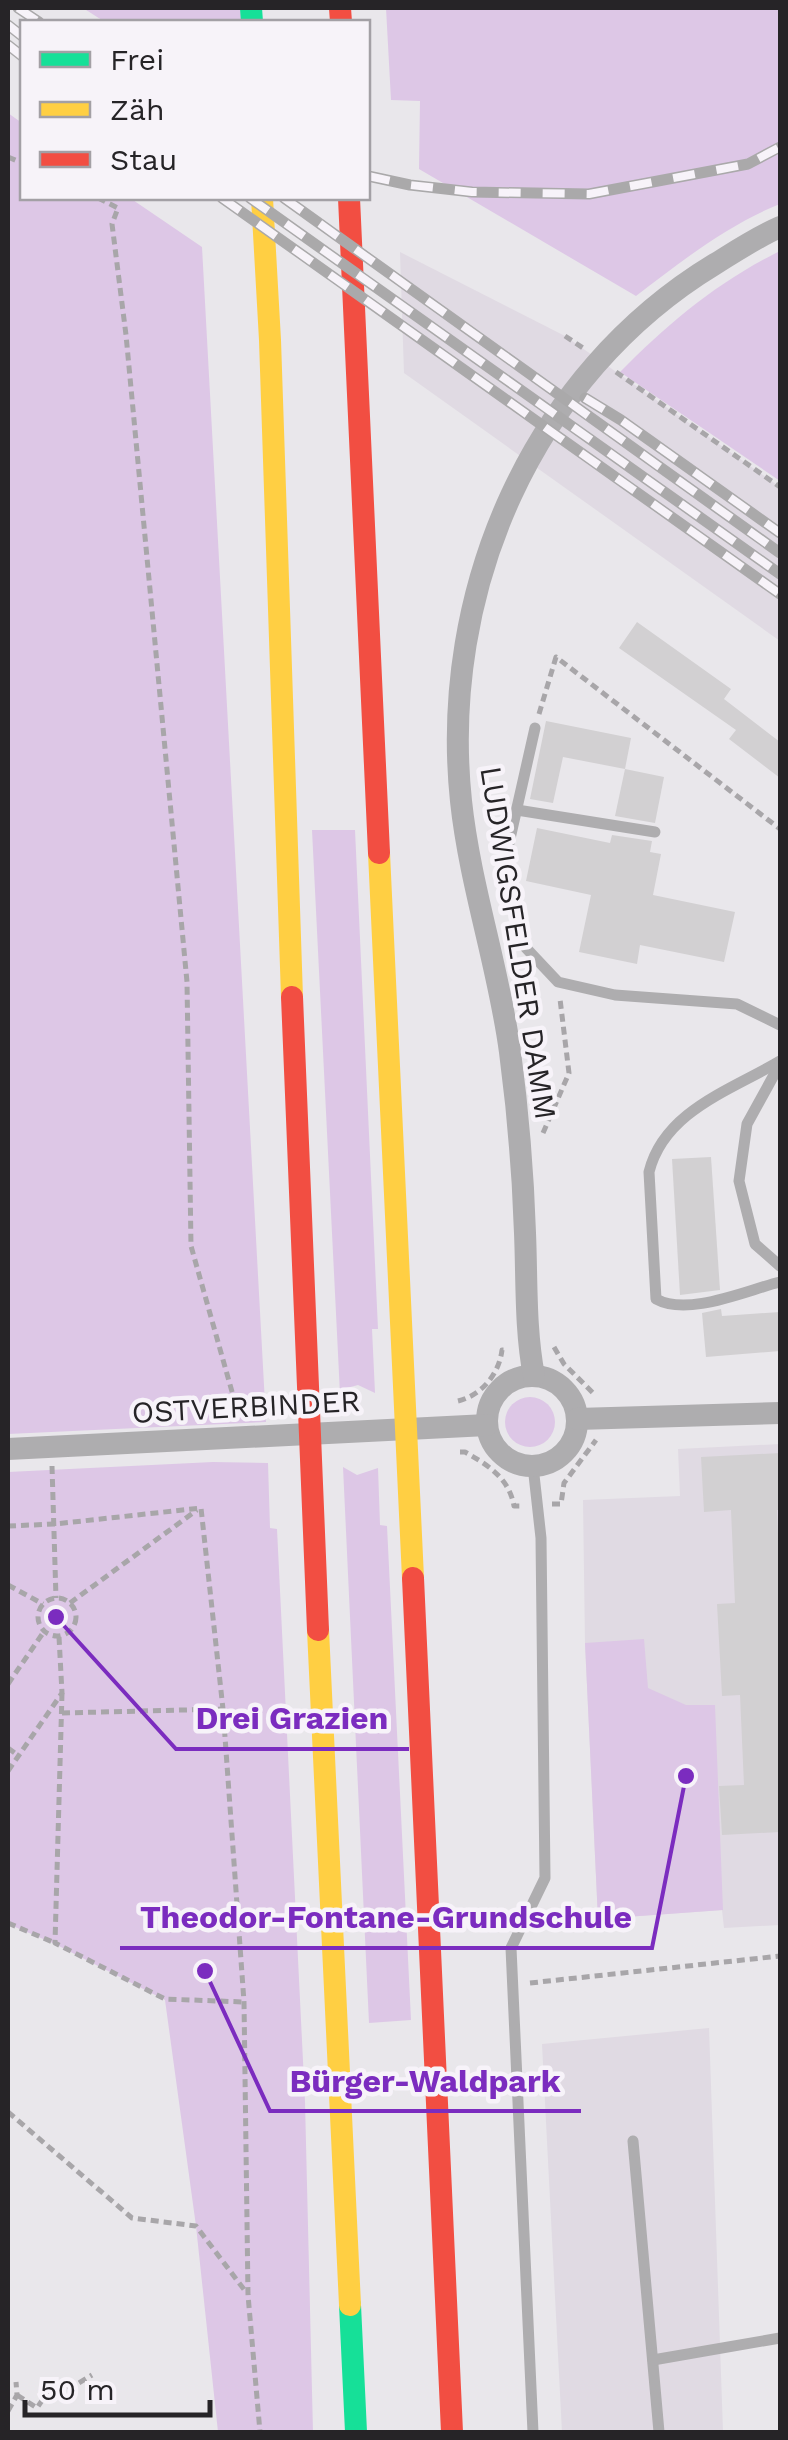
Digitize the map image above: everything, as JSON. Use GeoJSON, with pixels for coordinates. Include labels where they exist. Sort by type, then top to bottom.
{"type":"FeatureCollection","features":[{"type":"Feature","properties":{"kind":"highway"},"geometry":{"type":"LineString","coordinates":[[262,200],[304,1343],[356,2432]]}},
{"type":"Feature","properties":{"kind":"highway"},"geometry":{"type":"LineString","coordinates":[[349,200],[398,1329],[452,2432]]}},
{"type":"Feature","properties":{"kind":"street","name":"LUDWIGSFELDER DAMM"},"geometry":{"type":"LineString","coordinates":[[534,1376],[510,1048],[467,845],[458,753],[457,718],[465,642],[498,522],[554,417],[644,314],[698,274],[780,227]]}},
{"type":"Feature","properties":{"kind":"street"},"geometry":{"type":"LineString","coordinates":[[534,1376],[561,1386],[589,1419],[565,1452],[547,1464],[533,1466],[511,1461],[499,1452],[487,1425],[488,1410],[499,1390],[518,1378],[534,1376]]}},
{"type":"Feature","properties":{"kind":"street"},"geometry":{"type":"LineString","coordinates":[[589,1419],[780,1413]]}},
{"type":"Feature","properties":{"kind":"street","name":"OSTVERBINDER"},"geometry":{"type":"LineString","coordinates":[[8,1449],[487,1425]]}},
{"type":"Feature","properties":{"kind":"lane"},"geometry":{"type":"LineString","coordinates":[[535,728],[502,874],[526,948],[558,982],[615,994],[737,1004],[780,1025]]}},
{"type":"Feature","properties":{"kind":"lane"},"geometry":{"type":"LineString","coordinates":[[517,810],[655,832]]}},
{"type":"Feature","properties":{"kind":"lane"},"geometry":{"type":"LineString","coordinates":[[780,1062],[747,1124],[739,1181],[755,1244],[780,1266]]}},
{"type":"Feature","properties":{"kind":"lane"},"geometry":{"type":"LineString","coordinates":[[780,1062],[680,1119],[654,1154],[649,1172],[656,1299],[666,1303],[710,1303],[780,1282]]}},
{"type":"Feature","properties":{"kind":"lane"},"geometry":{"type":"LineString","coordinates":[[533,1466],[541,1538],[545,1878],[511,1948],[533,2432]]}},
{"type":"Feature","properties":{"kind":"lane"},"geometry":{"type":"LineString","coordinates":[[634,2141],[658,2432]]}},
{"type":"Feature","properties":{"kind":"lane"},"geometry":{"type":"LineString","coordinates":[[653,2360],[780,2338]]}},
{"type":"Feature","properties":{"kind":"path"},"geometry":{"type":"LineString","coordinates":[[102,200],[118,208],[112,224],[126,334],[187,982],[191,1246],[238,1413]]}},
{"type":"Feature","properties":{"kind":"path"},"geometry":{"type":"LineString","coordinates":[[565,336],[595,358]]}},
{"type":"Feature","properties":{"kind":"path"},"geometry":{"type":"LineString","coordinates":[[610,368],[780,487]]}},
{"type":"Feature","properties":{"kind":"path"},"geometry":{"type":"LineString","coordinates":[[535,728],[556,657],[780,829]]}},
{"type":"Feature","properties":{"kind":"path"},"geometry":{"type":"LineString","coordinates":[[542,1137],[569,1073],[558,982]]}},
{"type":"Feature","properties":{"kind":"path"},"geometry":{"type":"LineString","coordinates":[[554,1346],[564,1364],[593,1391],[589,1419],[595,1444],[564,1482],[560,1504],[514,1506],[511,1492],[496,1472],[465,1452],[456,1452],[454,1402],[468,1399],[490,1380],[502,1350],[554,1346]]}},
{"type":"Feature","properties":{"kind":"path"},"geometry":{"type":"LineString","coordinates":[[52,1465],[56,1598]]}},
{"type":"Feature","properties":{"kind":"path"},"geometry":{"type":"LineString","coordinates":[[8,1526],[201,1508]]}},
{"type":"Feature","properties":{"kind":"path"},"geometry":{"type":"LineString","coordinates":[[70,1602],[201,1508]]}},
{"type":"Feature","properties":{"kind":"path"},"geometry":{"type":"LineString","coordinates":[[201,1508],[223,1709],[244,2002],[248,2294],[260,2432]]}},
{"type":"Feature","properties":{"kind":"path"},"geometry":{"type":"LineString","coordinates":[[8,1586],[42,1604]]}},
{"type":"Feature","properties":{"kind":"path"},"geometry":{"type":"LineString","coordinates":[[56,1598],[70,1602],[76,1614],[74,1626],[58,1636],[44,1632],[38,1621],[42,1604],[56,1598]]}},
{"type":"Feature","properties":{"kind":"path"},"geometry":{"type":"LineString","coordinates":[[8,1684],[44,1632]]}},
{"type":"Feature","properties":{"kind":"path"},"geometry":{"type":"LineString","coordinates":[[55,1944],[62,1712],[58,1636]]}},
{"type":"Feature","properties":{"kind":"path"},"geometry":{"type":"LineString","coordinates":[[8,1771],[62,1693]]}},
{"type":"Feature","properties":{"kind":"path"},"geometry":{"type":"LineString","coordinates":[[62,1712],[223,1709]]}},
{"type":"Feature","properties":{"kind":"path"},"geometry":{"type":"LineString","coordinates":[[8,1748],[19,1756]]}},
{"type":"Feature","properties":{"kind":"path"},"geometry":{"type":"LineString","coordinates":[[8,1923],[165,2000],[244,2002]]}},
{"type":"Feature","properties":{"kind":"path"},"geometry":{"type":"LineString","coordinates":[[512,1985],[780,1956]]}},
{"type":"Feature","properties":{"kind":"path"},"geometry":{"type":"LineString","coordinates":[[8,2112],[132,2218],[196,2226],[248,2294]]}},
{"type":"Feature","properties":{"kind":"path"},"geometry":{"type":"LineString","coordinates":[[17,2396],[37,2408],[47,2393],[58,2396],[92,2375]]}},
{"type":"Feature","properties":{"kind":"path"},"geometry":{"type":"LineString","coordinates":[[8,2411],[17,2396],[16,2382]]}},
{"type":"Feature","properties":{"kind":"shaded area"},"geometry":{"type":"Polygon","coordinates":[[[83,8],[251,8],[252,20],[102,20],[83,8]]]}},
{"type":"Feature","properties":{"kind":"shaded area"},"geometry":{"type":"Polygon","coordinates":[[[386,8],[780,8],[780,204],[723,233],[636,296],[419,169],[420,101],[391,100],[386,8]]]}},
{"type":"Feature","properties":{"kind":"shaded area"},"geometry":{"type":"Polygon","coordinates":[[[8,113],[20,122],[20,200],[133,200],[202,247],[266,1422],[8,1434],[8,113]]]}},
{"type":"Feature","properties":{"kind":"shaded area"},"geometry":{"type":"Polygon","coordinates":[[[780,251],[780,481],[620,372],[695,304],[780,251]]]}},
{"type":"Feature","properties":{"kind":"shaded area"},"geometry":{"type":"Polygon","coordinates":[[[400,252],[565,336],[780,487],[780,641],[404,373],[400,252]]]}},
{"type":"Feature","properties":{"kind":"shaded area"},"geometry":{"type":"Polygon","coordinates":[[[312,830],[355,830],[378,1329],[372,1329],[375,1393],[358,1385],[343,1389],[340,1394],[312,830]]]}},
{"type":"Feature","properties":{"kind":"shaded area"},"geometry":{"type":"Polygon","coordinates":[[[520,1398],[540,1398],[554,1412],[554,1432],[540,1446],[520,1446],[506,1432],[506,1412],[520,1398]]]}},
{"type":"Feature","properties":{"kind":"shaded area"},"geometry":{"type":"Polygon","coordinates":[[[780,1444],[780,1925],[724,1928],[722,1910],[598,1919],[585,1643],[583,1500],[680,1496],[678,1449],[780,1444]]]}},
{"type":"Feature","properties":{"kind":"shaded area"},"geometry":{"type":"Polygon","coordinates":[[[268,1463],[270,1528],[277,1529],[305,2102],[313,2432],[218,2432],[196,2226],[165,2000],[8,1924],[8,1472],[268,1463]]]}},
{"type":"Feature","properties":{"kind":"shaded area"},"geometry":{"type":"Polygon","coordinates":[[[343,1467],[357,1475],[378,1468],[380,1525],[387,1526],[411,2020],[369,2023],[343,1467]]]}},
{"type":"Feature","properties":{"kind":"shaded area"},"geometry":{"type":"Polygon","coordinates":[[[644,1639],[648,1688],[686,1705],[715,1705],[723,1910],[598,1919],[585,1643],[644,1639]]]}},
{"type":"Feature","properties":{"kind":"shaded area"},"geometry":{"type":"Polygon","coordinates":[[[709,2028],[723,2432],[562,2432],[542,2044],[709,2028]]]}},
{"type":"Feature","properties":{"kind":"building"},"geometry":{"type":"Polygon","coordinates":[[[637,622],[731,689],[724,699],[780,742],[780,778],[729,739],[736,730],[619,648],[637,622]]]}},
{"type":"Feature","properties":{"kind":"building"},"geometry":{"type":"Polygon","coordinates":[[[546,721],[631,738],[625,769],[563,757],[553,803],[530,799],[546,721]]]}},
{"type":"Feature","properties":{"kind":"building"},"geometry":{"type":"Polygon","coordinates":[[[625,769],[664,777],[655,823],[615,816],[625,769]]]}},
{"type":"Feature","properties":{"kind":"building"},"geometry":{"type":"Polygon","coordinates":[[[537,828],[610,843],[612,835],[652,841],[650,852],[661,854],[653,895],[735,912],[724,962],[640,945],[637,964],[579,952],[591,895],[526,881],[537,828]]]}},
{"type":"Feature","properties":{"kind":"building"},"geometry":{"type":"Polygon","coordinates":[[[711,1157],[720,1290],[680,1295],[672,1159],[711,1157]]]}},
{"type":"Feature","properties":{"kind":"building"},"geometry":{"type":"Polygon","coordinates":[[[721,1309],[722,1316],[780,1312],[780,1351],[706,1357],[702,1313],[721,1309]]]}},
{"type":"Feature","properties":{"kind":"building"},"geometry":{"type":"Polygon","coordinates":[[[780,1453],[780,1832],[722,1835],[719,1786],[744,1785],[740,1695],[722,1696],[717,1604],[735,1603],[731,1510],[704,1512],[701,1457],[780,1453]]]}},
{"type":"Feature","properties":{"kind":"railway"},"geometry":{"type":"LineString","coordinates":[[18,8],[36,20]]}},
{"type":"Feature","properties":{"kind":"railway"},"geometry":{"type":"LineString","coordinates":[[8,25],[20,34]]}},
{"type":"Feature","properties":{"kind":"railway"},"geometry":{"type":"LineString","coordinates":[[8,45],[20,54]]}},
{"type":"Feature","properties":{"kind":"railway"},"geometry":{"type":"LineString","coordinates":[[370,176],[472,192],[589,194],[748,164],[780,147]]}},
{"type":"Feature","properties":{"kind":"railway"},"geometry":{"type":"LineString","coordinates":[[225,200],[780,594]]}},
{"type":"Feature","properties":{"kind":"railway"},"geometry":{"type":"LineString","coordinates":[[253,200],[780,574]]}},
{"type":"Feature","properties":{"kind":"railway"},"geometry":{"type":"LineString","coordinates":[[287,200],[780,553]]}},
{"type":"Feature","properties":{"kind":"railway"},"geometry":{"type":"LineString","coordinates":[[585,398],[780,533]]}},
{"type":"Feature","properties":{"kind":"traffic: fast"},"geometry":{"type":"LineString","coordinates":[[251,8],[252,20]]}},
{"type":"Feature","properties":{"kind":"traffic: fast"},"geometry":{"type":"LineString","coordinates":[[350,2305],[356,2432]]}},
{"type":"Feature","properties":{"kind":"traffic: slow"},"geometry":{"type":"LineString","coordinates":[[262,200],[292,997]]}},
{"type":"Feature","properties":{"kind":"traffic: slow"},"geometry":{"type":"LineString","coordinates":[[379,853],[413,1578]]}},
{"type":"Feature","properties":{"kind":"traffic: slow"},"geometry":{"type":"LineString","coordinates":[[318,1630],[350,2305]]}},
{"type":"Feature","properties":{"kind":"traffic: jam"},"geometry":{"type":"LineString","coordinates":[[340,8],[341,20]]}},
{"type":"Feature","properties":{"kind":"traffic: jam"},"geometry":{"type":"LineString","coordinates":[[349,200],[379,853]]}},
{"type":"Feature","properties":{"kind":"traffic: jam"},"geometry":{"type":"LineString","coordinates":[[292,997],[318,1630]]}},
{"type":"Feature","properties":{"kind":"traffic: jam"},"geometry":{"type":"LineString","coordinates":[[413,1578],[452,2432]]}},
{"type":"Feature","properties":{"kind":"place","name":"Drei Grazien"},"geometry":{"type":"Point","coordinates":[56,1617]}},
{"type":"Feature","properties":{"kind":"place","name":"Theodor-Fontane-Grundschule"},"geometry":{"type":"Point","coordinates":[686,1776]}},
{"type":"Feature","properties":{"kind":"place","name":"Bürger-Waldpark"},"geometry":{"type":"Point","coordinates":[205,1971]}}]}
